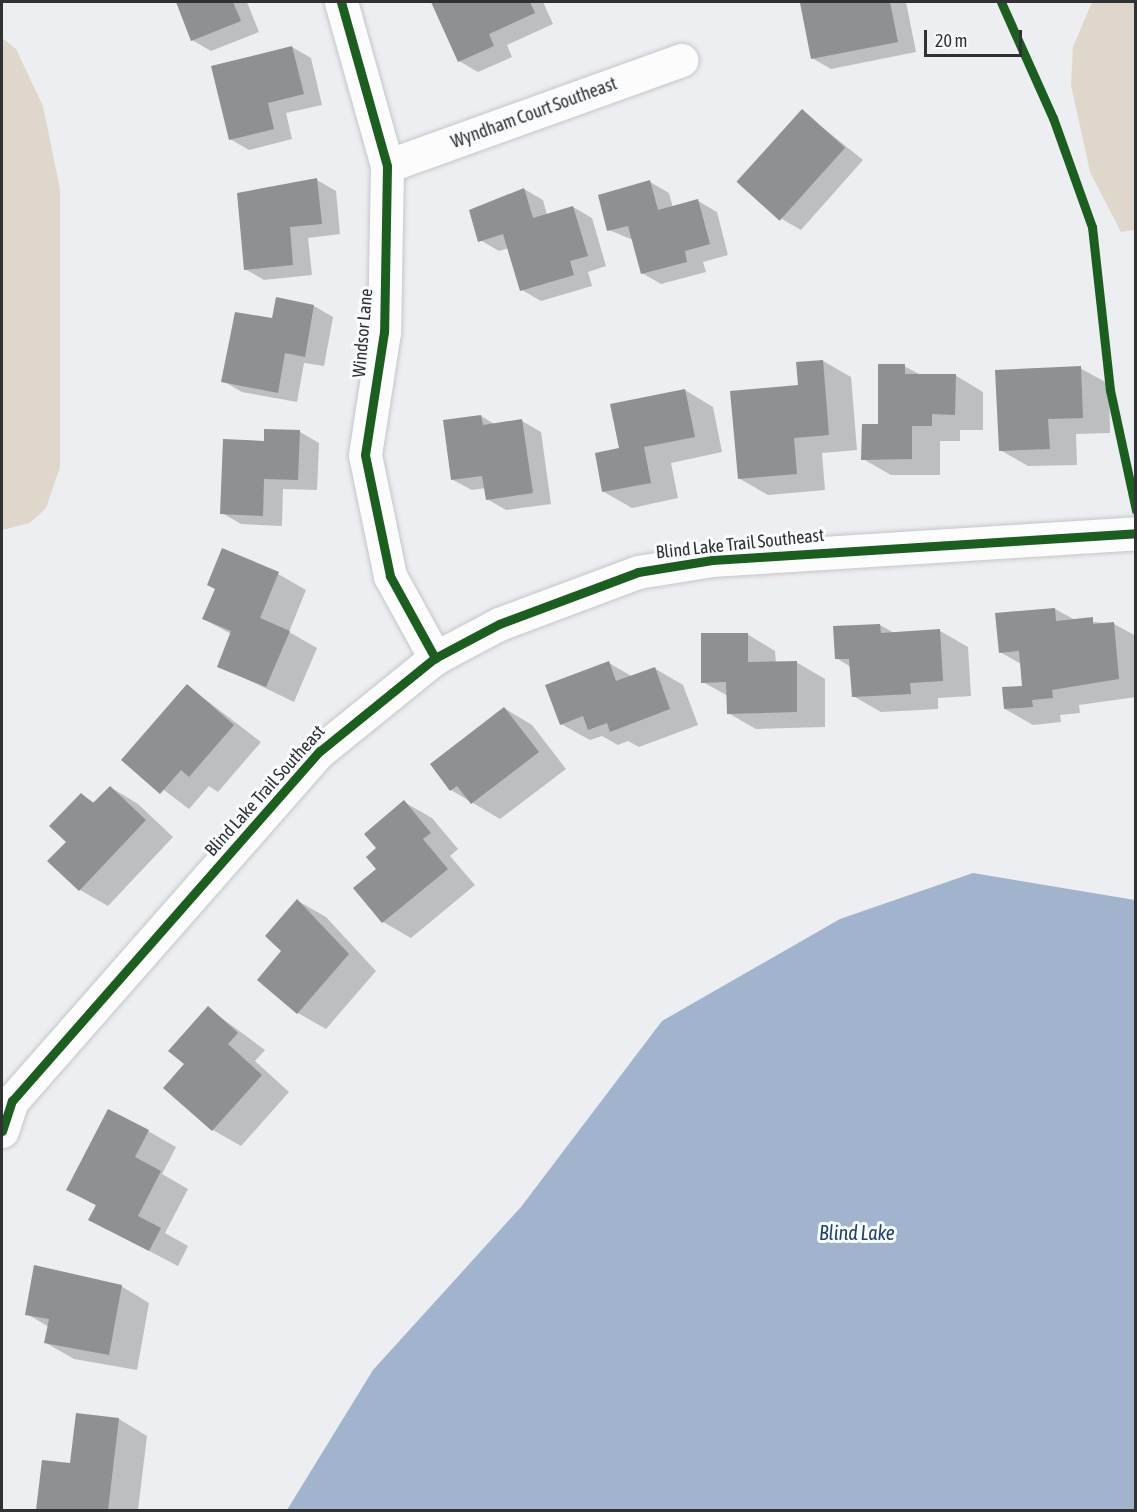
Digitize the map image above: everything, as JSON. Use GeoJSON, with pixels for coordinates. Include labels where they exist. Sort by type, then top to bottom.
{"type":"FeatureCollection","features":[{"type":"Feature","properties":{"kind":"street","name":"Windsor Lane"},"geometry":{"type":"LineString","coordinates":[[342,2],[387,166],[384,332],[365,455],[390,576],[435,658]]}},
{"type":"Feature","properties":{"kind":"street","name":"Wyndham Court Southeast"},"geometry":{"type":"LineString","coordinates":[[387,166],[681,60]]}},
{"type":"Feature","properties":{"kind":"street","name":"Blind Lake Trail Southeast"},"geometry":{"type":"LineString","coordinates":[[2,1131],[12,1101],[320,751],[435,658],[568,595],[649,570],[779,553],[1136,533]]}},
{"type":"Feature","properties":{"kind":"shaded area"},"geometry":{"type":"Polygon","coordinates":[[[1092,2],[1135,2],[1135,230],[1121,232],[1090,172],[1071,85],[1073,47],[1092,2]]]}},
{"type":"Feature","properties":{"kind":"shaded area"},"geometry":{"type":"Polygon","coordinates":[[[2,38],[16,49],[43,106],[60,189],[60,467],[46,508],[30,523],[2,530],[2,38]]]}},
{"type":"Feature","properties":{"kind":"water","name":"Blind Lake"},"geometry":{"type":"Polygon","coordinates":[[[973,873],[1135,900],[1135,1510],[287,1510],[373,1370],[521,1207],[662,1021],[840,919],[973,873]]]}},
{"type":"Feature","properties":{"kind":"building"},"geometry":{"type":"Polygon","coordinates":[[[176,2],[233,2],[241,21],[191,41],[176,2]]]}},
{"type":"Feature","properties":{"kind":"building"},"geometry":{"type":"Polygon","coordinates":[[[431,2],[530,2],[535,13],[489,34],[494,46],[458,62],[431,2]]]}},
{"type":"Feature","properties":{"kind":"building"},"geometry":{"type":"Polygon","coordinates":[[[890,2],[898,42],[811,59],[800,3],[890,2]]]}},
{"type":"Feature","properties":{"kind":"building"},"geometry":{"type":"Polygon","coordinates":[[[292,46],[304,94],[268,103],[274,129],[229,140],[211,66],[292,46]]]}},
{"type":"Feature","properties":{"kind":"building"},"geometry":{"type":"Polygon","coordinates":[[[802,109],[845,148],[780,221],[736,182],[802,109]]]}},
{"type":"Feature","properties":{"kind":"building"},"geometry":{"type":"Polygon","coordinates":[[[317,178],[322,224],[290,227],[293,265],[244,270],[237,193],[317,178]]]}},
{"type":"Feature","properties":{"kind":"building"},"geometry":{"type":"Polygon","coordinates":[[[650,180],[658,210],[698,199],[710,244],[685,251],[687,262],[641,274],[628,226],[607,231],[598,195],[650,180]]]}},
{"type":"Feature","properties":{"kind":"building"},"geometry":{"type":"Polygon","coordinates":[[[524,188],[533,218],[573,206],[588,256],[570,261],[574,275],[520,291],[503,234],[478,242],[469,210],[524,188]]]}},
{"type":"Feature","properties":{"kind":"building"},"geometry":{"type":"Polygon","coordinates":[[[276,297],[314,305],[305,357],[285,353],[278,393],[221,382],[235,312],[272,318],[276,297]]]}},
{"type":"Feature","properties":{"kind":"building"},"geometry":{"type":"Polygon","coordinates":[[[823,360],[829,435],[794,438],[797,474],[738,479],[730,391],[798,385],[796,362],[823,360]]]}},
{"type":"Feature","properties":{"kind":"building"},"geometry":{"type":"Polygon","coordinates":[[[878,364],[905,364],[905,374],[956,374],[955,415],[932,414],[932,426],[912,426],[912,459],[861,460],[862,424],[878,424],[878,364]]]}},
{"type":"Feature","properties":{"kind":"building"},"geometry":{"type":"Polygon","coordinates":[[[1081,366],[1083,418],[1048,419],[1050,449],[999,451],[995,370],[1081,366]]]}},
{"type":"Feature","properties":{"kind":"building"},"geometry":{"type":"Polygon","coordinates":[[[685,389],[695,437],[644,447],[651,483],[602,492],[595,453],[619,448],[610,404],[685,389]]]}},
{"type":"Feature","properties":{"kind":"building"},"geometry":{"type":"Polygon","coordinates":[[[481,415],[483,425],[522,419],[533,493],[486,500],[482,476],[451,480],[443,420],[481,415]]]}},
{"type":"Feature","properties":{"kind":"building"},"geometry":{"type":"Polygon","coordinates":[[[264,429],[300,430],[298,480],[264,479],[263,516],[220,514],[223,439],[264,441],[264,429]]]}},
{"type":"Feature","properties":{"kind":"building"},"geometry":{"type":"Polygon","coordinates":[[[222,548],[279,572],[260,618],[290,631],[266,687],[217,667],[231,631],[202,619],[215,589],[207,585],[222,548]]]}},
{"type":"Feature","properties":{"kind":"building"},"geometry":{"type":"Polygon","coordinates":[[[1055,608],[1056,621],[1093,617],[1093,624],[1114,622],[1119,679],[1052,690],[1053,698],[1032,700],[1033,707],[1004,709],[1002,687],[1022,686],[1019,651],[999,653],[995,613],[1055,608]]]}},
{"type":"Feature","properties":{"kind":"building"},"geometry":{"type":"Polygon","coordinates":[[[880,624],[881,633],[940,629],[943,681],[910,683],[911,694],[852,697],[849,659],[835,659],[833,626],[880,624]]]}},
{"type":"Feature","properties":{"kind":"building"},"geometry":{"type":"Polygon","coordinates":[[[701,633],[748,633],[748,662],[797,661],[797,712],[727,714],[726,682],[701,683],[701,633]]]}},
{"type":"Feature","properties":{"kind":"building"},"geometry":{"type":"Polygon","coordinates":[[[609,661],[616,681],[655,667],[670,709],[610,732],[607,723],[588,730],[583,716],[560,725],[545,685],[609,661]]]}},
{"type":"Feature","properties":{"kind":"building"},"geometry":{"type":"Polygon","coordinates":[[[187,684],[234,725],[189,777],[181,770],[160,794],[121,760],[187,684]]]}},
{"type":"Feature","properties":{"kind":"building"},"geometry":{"type":"Polygon","coordinates":[[[504,707],[539,752],[471,804],[457,786],[450,791],[430,764],[504,707]]]}},
{"type":"Feature","properties":{"kind":"building"},"geometry":{"type":"Polygon","coordinates":[[[110,786],[146,820],[79,891],[47,861],[66,842],[49,826],[81,793],[93,803],[110,786]]]}},
{"type":"Feature","properties":{"kind":"building"},"geometry":{"type":"Polygon","coordinates":[[[404,800],[431,833],[423,839],[448,869],[382,923],[353,888],[376,869],[366,857],[376,848],[364,834],[404,800]]]}},
{"type":"Feature","properties":{"kind":"building"},"geometry":{"type":"Polygon","coordinates":[[[297,899],[349,954],[297,1014],[257,980],[281,951],[265,936],[297,899]]]}},
{"type":"Feature","properties":{"kind":"building"},"geometry":{"type":"Polygon","coordinates":[[[208,1006],[238,1033],[228,1044],[262,1075],[212,1131],[163,1088],[184,1064],[168,1051],[208,1006]]]}},
{"type":"Feature","properties":{"kind":"building"},"geometry":{"type":"Polygon","coordinates":[[[108,1109],[149,1130],[135,1157],[161,1171],[138,1216],[161,1228],[149,1251],[88,1220],[96,1205],[66,1190],[108,1109]]]}},
{"type":"Feature","properties":{"kind":"building"},"geometry":{"type":"Polygon","coordinates":[[[34,1265],[122,1285],[109,1355],[44,1343],[49,1319],[25,1315],[34,1265]]]}},
{"type":"Feature","properties":{"kind":"building"},"geometry":{"type":"Polygon","coordinates":[[[76,1413],[119,1418],[108,1510],[36,1510],[42,1460],[70,1463],[76,1413]]]}},
{"type":"Feature","properties":{"kind":"cycle path"},"geometry":{"type":"LineString","coordinates":[[341,2],[387,166],[384,332],[365,455],[390,576],[435,658]]}},
{"type":"Feature","properties":{"kind":"cycle path"},"geometry":{"type":"LineString","coordinates":[[1001,2],[1053,118],[1092,227],[1110,390],[1136,510]]}},
{"type":"Feature","properties":{"kind":"cycle path"},"geometry":{"type":"LineString","coordinates":[[2,1131],[12,1101],[320,751],[435,658],[499,624],[638,572],[712,560],[1136,533]]}}]}
